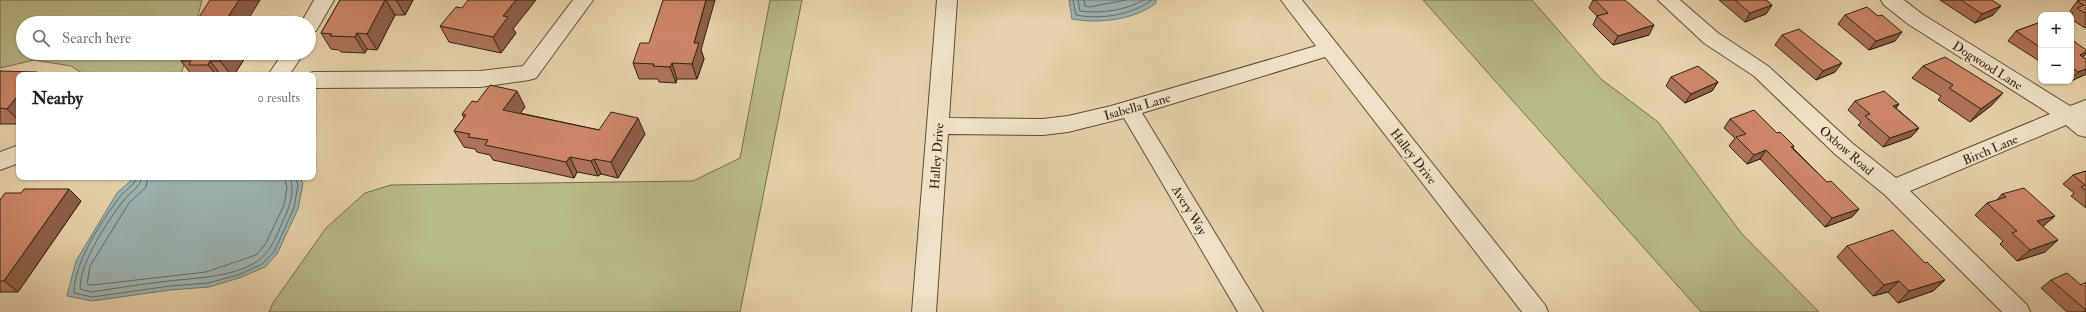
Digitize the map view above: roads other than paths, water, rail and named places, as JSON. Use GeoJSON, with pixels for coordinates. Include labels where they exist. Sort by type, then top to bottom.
{"type":"FeatureCollection","features":[{"type":"Feature","properties":{"kind":"street"},"geometry":{"type":"LineString","coordinates":[[315,16],[324,0]]}},
{"type":"Feature","properties":{"kind":"street"},"geometry":{"type":"LineString","coordinates":[[316,80],[480,79],[529,73],[583,0]]}},
{"type":"Feature","properties":{"kind":"street","name":"Halley Drive"},"geometry":{"type":"LineString","coordinates":[[924,312],[947,0]]}},
{"type":"Feature","properties":{"kind":"street","name":"Halley Drive"},"geometry":{"type":"LineString","coordinates":[[1291,0],[1536,312]]}},
{"type":"Feature","properties":{"kind":"street","name":"Oxbow Road"},"geometry":{"type":"LineString","coordinates":[[1668,0],[1711,38],[1761,71],[1844,149],[1893,189],[2018,312]]}},
{"type":"Feature","properties":{"kind":"street","name":"Dogwood Lane"},"geometry":{"type":"LineString","coordinates":[[1890,0],[1953,43],[2080,118]]}},
{"type":"Feature","properties":{"kind":"street","name":"Isabella Lane"},"geometry":{"type":"LineString","coordinates":[[938,126],[1043,127],[1083,121],[1130,109],[1329,49]]}},
{"type":"Feature","properties":{"kind":"street"},"geometry":{"type":"LineString","coordinates":[[280,72],[289,60]]}},
{"type":"Feature","properties":{"kind":"street","name":"Avery Way"},"geometry":{"type":"LineString","coordinates":[[1130,109],[1251,312]]}},
{"type":"Feature","properties":{"kind":"street","name":"Birch Lane"},"geometry":{"type":"LineString","coordinates":[[1893,189],[2080,118]]}},
{"type":"Feature","properties":{"kind":"street"},"geometry":{"type":"LineString","coordinates":[[0,162],[16,154]]}},
{"type":"Feature","properties":{"kind":"water"},"geometry":{"type":"Polygon","coordinates":[[[1069,0],[1156,0],[1156,3],[1147,9],[1127,17],[1105,21],[1093,21],[1072,19],[1069,0]]]}},
{"type":"Feature","properties":{"kind":"water"},"geometry":{"type":"Polygon","coordinates":[[[132,180],[300,180],[303,183],[298,209],[277,254],[265,267],[239,278],[209,287],[170,290],[92,301],[67,296],[76,261],[117,193],[132,180]]]}}]}
